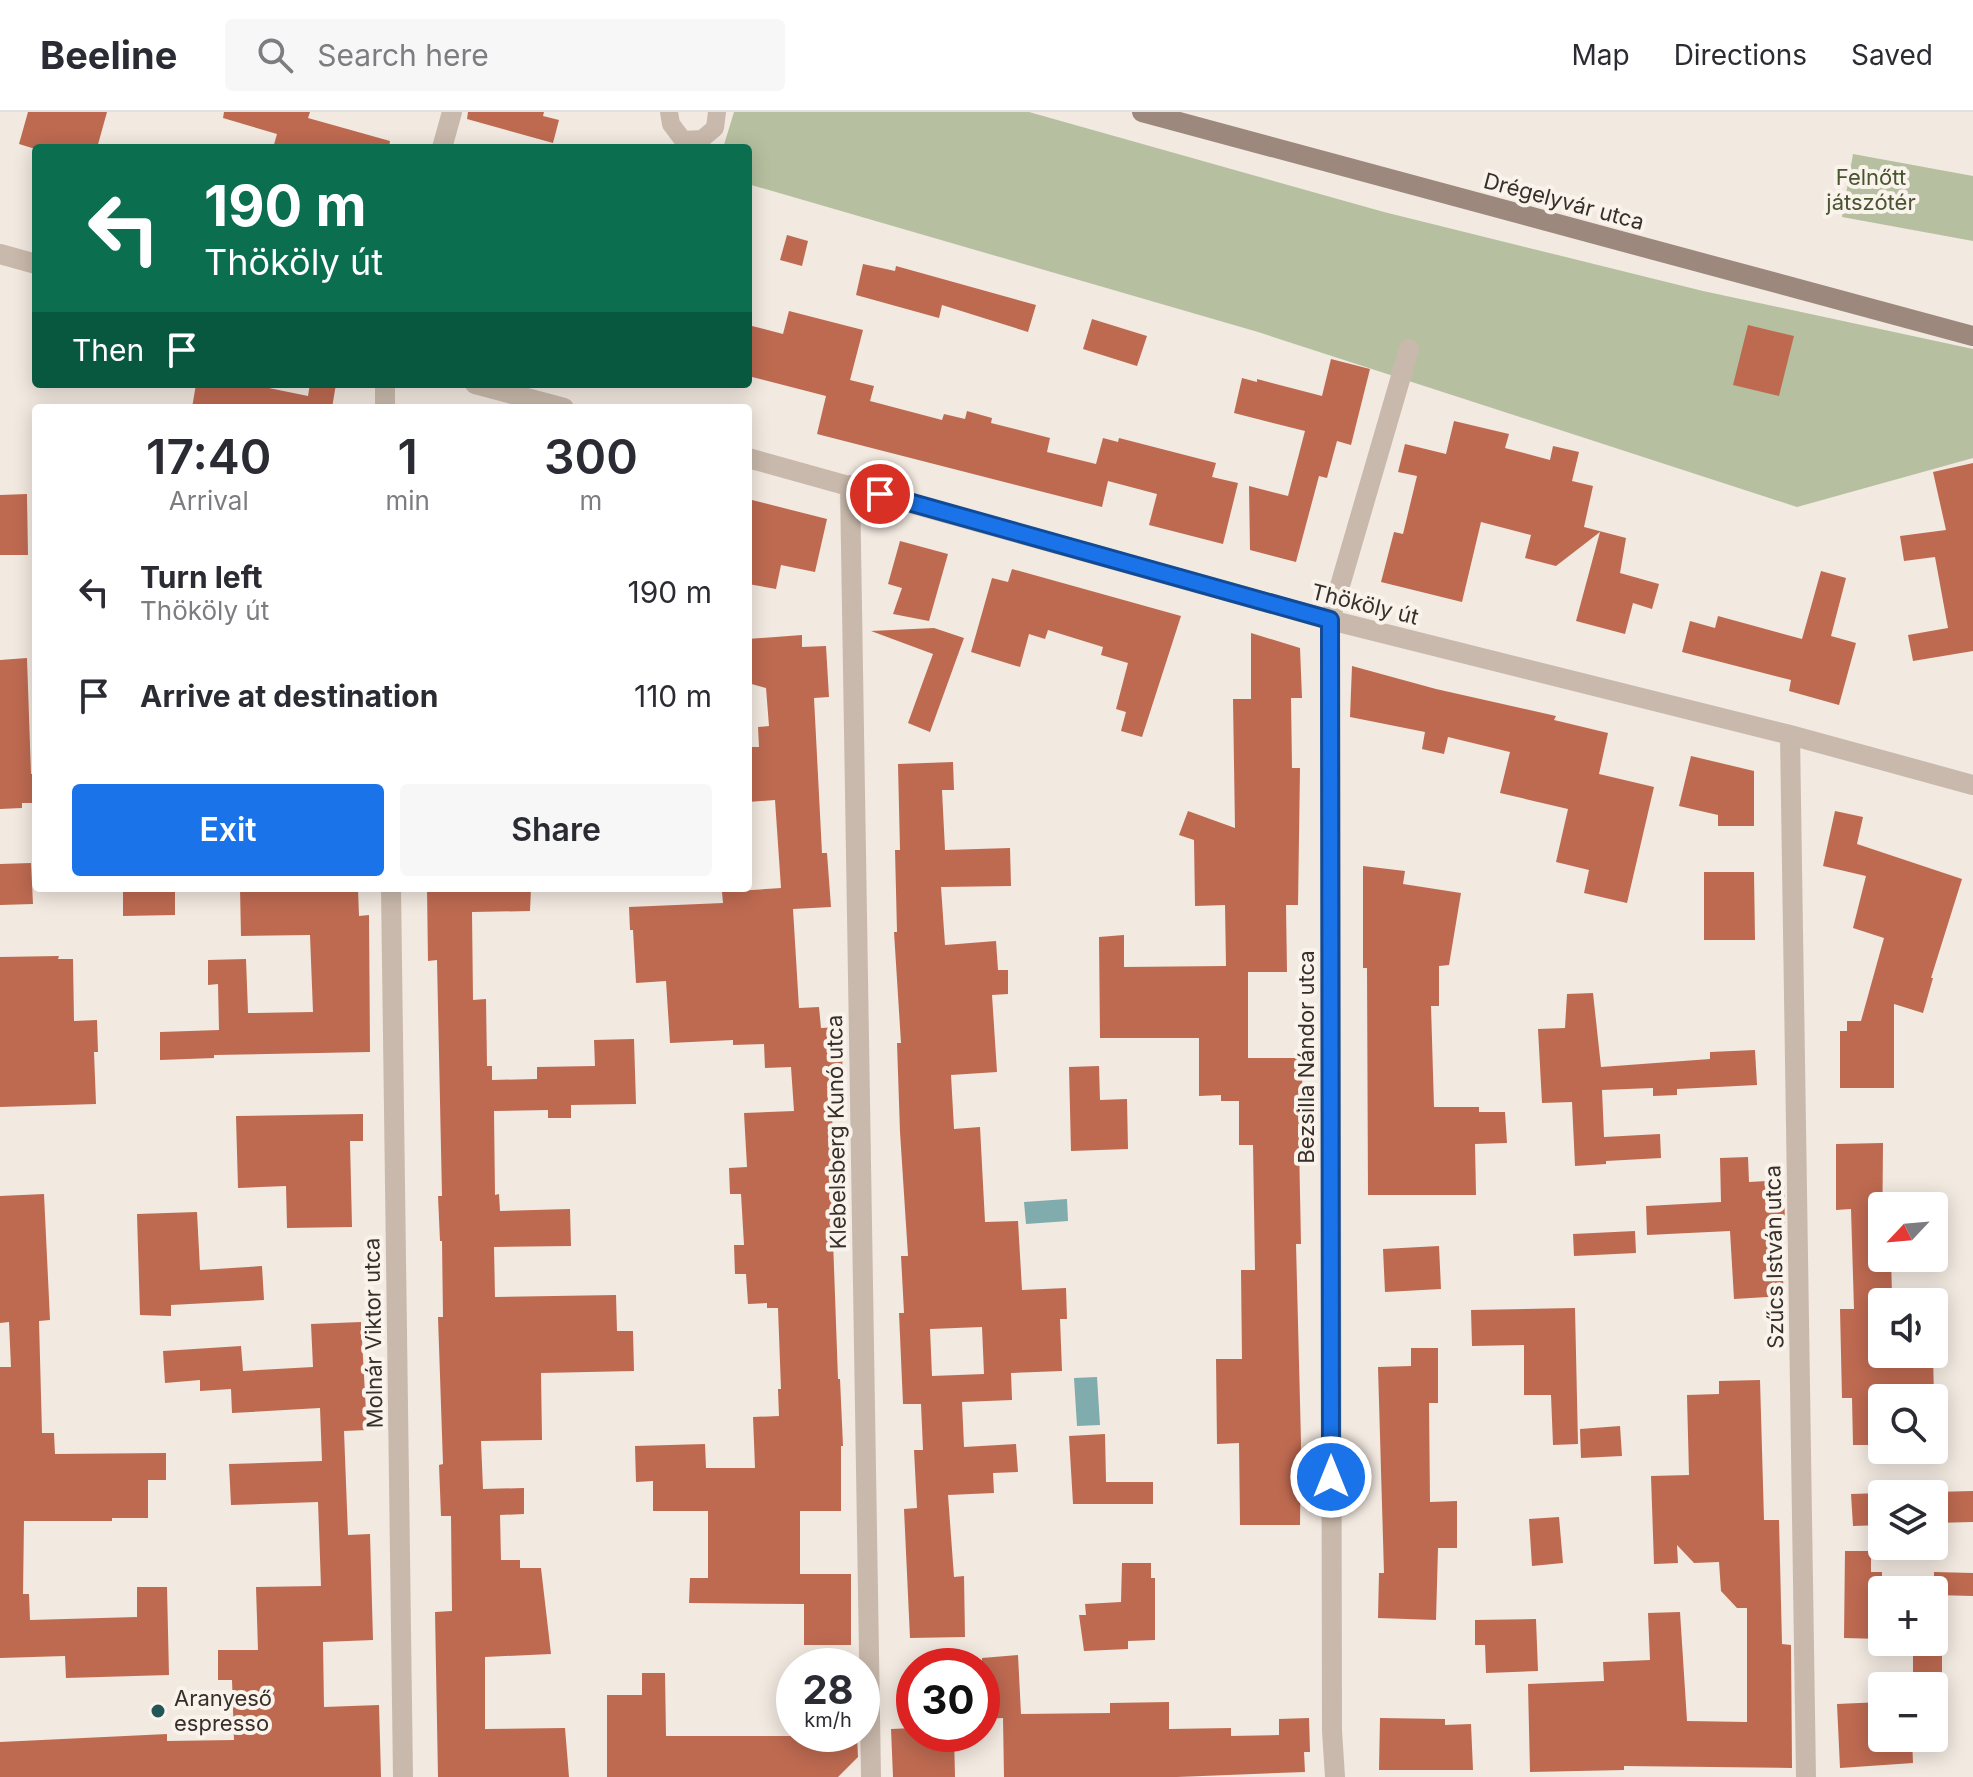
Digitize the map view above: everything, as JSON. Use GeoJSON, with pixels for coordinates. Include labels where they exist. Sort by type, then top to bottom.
{"type":"FeatureCollection","features":[{"type":"Feature","properties":{"kind":"main road","name":"Drégelyvár utca"},"geometry":{"type":"LineString","coordinates":[[1142,112],[1973,336]]}},
{"type":"Feature","properties":{"kind":"street"},"geometry":{"type":"LineString","coordinates":[[443,144],[452,112]]}},
{"type":"Feature","properties":{"kind":"street"},"geometry":{"type":"LineString","coordinates":[[0,254],[32,263]]}},
{"type":"Feature","properties":{"kind":"street","name":"Bezsilla Nándor utca"},"geometry":{"type":"LineString","coordinates":[[1335,1777],[1332,1731],[1330,620],[1409,349]]}},
{"type":"Feature","properties":{"kind":"street"},"geometry":{"type":"LineString","coordinates":[[490,388],[549,404]]}},
{"type":"Feature","properties":{"kind":"street","name":"Thököly út"},"geometry":{"type":"LineString","coordinates":[[752,459],[1330,620],[1790,735],[1973,785]]}},
{"type":"Feature","properties":{"kind":"street","name":"Klebelsberg Kunó utca"},"geometry":{"type":"LineString","coordinates":[[850,485],[871,1777]]}},
{"type":"Feature","properties":{"kind":"street","name":"Szűcs István utca"},"geometry":{"type":"LineString","coordinates":[[1790,735],[1806,1777]]}},
{"type":"Feature","properties":{"kind":"street","name":"Molnár Viktor utca"},"geometry":{"type":"LineString","coordinates":[[391,892],[403,1777]]}},
{"type":"Feature","properties":{"kind":"lane"},"geometry":{"type":"LineString","coordinates":[[669,112],[671,124],[684,144],[702,139],[715,128],[717,112]]}},
{"type":"Feature","properties":{"kind":"green space"},"geometry":{"type":"Polygon","coordinates":[[[734,112],[1029,112],[1384,212],[1703,291],[1973,349],[1973,458],[1797,507],[1258,332],[752,185],[752,144],[724,144],[734,112]]]}},
{"type":"Feature","properties":{"kind":"green space","name":"Felnőtt játszótér"},"geometry":{"type":"Polygon","coordinates":[[[1853,154],[1973,176],[1973,241],[1842,217],[1853,154]]]}},
{"type":"Feature","properties":{"kind":"water"},"geometry":{"type":"Polygon","coordinates":[[[1067,1199],[1068,1221],[1026,1224],[1024,1202],[1067,1199]]]}},
{"type":"Feature","properties":{"kind":"water"},"geometry":{"type":"Polygon","coordinates":[[[1097,1377],[1100,1425],[1077,1426],[1074,1378],[1097,1377]]]}},
{"type":"Feature","properties":{"kind":"building"},"geometry":{"type":"Polygon","coordinates":[[[28,112],[107,112],[98,144],[32,144],[32,148],[19,144],[28,112]]]}},
{"type":"Feature","properties":{"kind":"building"},"geometry":{"type":"Polygon","coordinates":[[[224,112],[310,112],[308,118],[390,141],[390,144],[274,144],[277,134],[223,118],[224,112]]]}},
{"type":"Feature","properties":{"kind":"building"},"geometry":{"type":"Polygon","coordinates":[[[468,112],[544,112],[543,116],[559,120],[553,143],[467,119],[468,112]]]}},
{"type":"Feature","properties":{"kind":"building"},"geometry":{"type":"Polygon","coordinates":[[[787,235],[808,241],[802,266],[780,260],[787,235]]]}},
{"type":"Feature","properties":{"kind":"building"},"geometry":{"type":"Polygon","coordinates":[[[863,264],[895,271],[896,266],[1036,305],[1028,332],[942,305],[939,318],[856,295],[863,264]]]}},
{"type":"Feature","properties":{"kind":"building"},"geometry":{"type":"Polygon","coordinates":[[[789,311],[863,330],[850,380],[874,386],[870,401],[942,420],[944,414],[965,419],[967,411],[992,418],[991,423],[1050,438],[1047,452],[1096,464],[1103,438],[1118,442],[1119,438],[1216,463],[1212,477],[1238,483],[1223,544],[1149,525],[1157,494],[1108,481],[1102,507],[817,434],[826,396],[752,377],[752,326],[783,334],[789,311]]]}},
{"type":"Feature","properties":{"kind":"building"},"geometry":{"type":"Polygon","coordinates":[[[1092,319],[1147,336],[1137,366],[1083,349],[1092,319]]]}},
{"type":"Feature","properties":{"kind":"building"},"geometry":{"type":"Polygon","coordinates":[[[1748,325],[1794,336],[1779,396],[1733,385],[1748,325]]]}},
{"type":"Feature","properties":{"kind":"building"},"geometry":{"type":"Polygon","coordinates":[[[1331,359],[1370,369],[1351,445],[1337,441],[1327,478],[1319,476],[1296,562],[1250,550],[1249,486],[1288,496],[1305,431],[1234,413],[1242,378],[1322,396],[1331,359]]]}},
{"type":"Feature","properties":{"kind":"building"},"geometry":{"type":"Polygon","coordinates":[[[195,388],[269,388],[308,396],[309,388],[335,388],[333,404],[193,404],[195,388]]]}},
{"type":"Feature","properties":{"kind":"building"},"geometry":{"type":"Polygon","coordinates":[[[1454,421],[1509,434],[1505,448],[1550,460],[1553,446],[1579,452],[1572,481],[1593,486],[1584,527],[1626,538],[1620,573],[1659,584],[1652,609],[1633,603],[1625,634],[1576,621],[1600,532],[1556,566],[1525,558],[1531,535],[1481,522],[1462,602],[1381,582],[1394,532],[1403,534],[1417,476],[1398,472],[1405,444],[1446,454],[1454,421]]]}},
{"type":"Feature","properties":{"kind":"building"},"geometry":{"type":"Polygon","coordinates":[[[1973,463],[1973,651],[1913,661],[1908,635],[1948,628],[1935,557],[1904,561],[1900,536],[1946,530],[1933,472],[1973,463]]]}},
{"type":"Feature","properties":{"kind":"building"},"geometry":{"type":"Polygon","coordinates":[[[27,494],[28,555],[0,555],[0,495],[27,494]]]}},
{"type":"Feature","properties":{"kind":"building"},"geometry":{"type":"Polygon","coordinates":[[[752,500],[827,519],[815,572],[781,565],[776,589],[752,585],[752,500]]]}},
{"type":"Feature","properties":{"kind":"building"},"geometry":{"type":"Polygon","coordinates":[[[900,541],[948,554],[929,621],[893,614],[902,588],[888,584],[900,541]]]}},
{"type":"Feature","properties":{"kind":"building"},"geometry":{"type":"Polygon","coordinates":[[[1012,569],[1181,616],[1142,737],[1121,731],[1126,712],[1116,709],[1128,663],[1101,655],[1103,647],[1048,630],[1045,639],[1029,634],[1020,667],[971,652],[992,578],[1008,582],[1012,569]]]}},
{"type":"Feature","properties":{"kind":"building"},"geometry":{"type":"Polygon","coordinates":[[[1821,571],[1846,578],[1831,636],[1856,643],[1839,705],[1789,691],[1791,680],[1682,652],[1690,621],[1715,628],[1718,616],[1802,639],[1821,571]]]}},
{"type":"Feature","properties":{"kind":"building"},"geometry":{"type":"Polygon","coordinates":[[[934,628],[964,638],[930,732],[908,723],[933,654],[871,631],[934,628]]]}},
{"type":"Feature","properties":{"kind":"building"},"geometry":{"type":"Polygon","coordinates":[[[1251,633],[1300,648],[1302,698],[1291,698],[1292,768],[1300,768],[1298,905],[1286,905],[1287,972],[1248,972],[1248,1058],[1302,1058],[1303,1144],[1299,1144],[1301,1244],[1296,1244],[1300,1525],[1240,1525],[1239,1443],[1217,1444],[1216,1359],[1242,1359],[1241,1270],[1255,1270],[1253,1145],[1239,1145],[1239,1101],[1221,1101],[1221,1095],[1199,1096],[1199,1038],[1100,1038],[1099,937],[1124,935],[1124,967],[1226,966],[1225,905],[1195,906],[1194,840],[1179,835],[1188,811],[1235,828],[1233,699],[1251,699],[1251,633]]]}},
{"type":"Feature","properties":{"kind":"building"},"geometry":{"type":"Polygon","coordinates":[[[802,635],[802,647],[826,646],[829,697],[814,698],[822,853],[827,853],[831,907],[793,909],[799,1008],[819,1007],[821,1028],[841,1027],[843,1080],[830,1081],[833,1134],[830,1134],[843,1446],[841,1511],[800,1511],[800,1574],[851,1574],[851,1645],[804,1645],[804,1604],[689,1603],[690,1578],[708,1578],[708,1511],[653,1511],[653,1481],[636,1482],[635,1446],[705,1444],[706,1468],[755,1468],[753,1417],[779,1416],[778,1308],[767,1308],[767,1303],[748,1304],[746,1274],[735,1274],[734,1245],[744,1245],[741,1194],[730,1194],[729,1168],[747,1167],[744,1113],[794,1111],[791,1067],[765,1068],[764,1044],[733,1045],[733,1040],[670,1043],[666,981],[636,983],[629,907],[723,903],[722,892],[781,888],[775,800],[752,802],[752,747],[759,747],[758,727],[769,726],[766,688],[752,684],[752,639],[802,635]]]}},
{"type":"Feature","properties":{"kind":"building"},"geometry":{"type":"Polygon","coordinates":[[[27,658],[32,803],[22,803],[22,808],[0,809],[0,660],[27,658]]]}},
{"type":"Feature","properties":{"kind":"building"},"geometry":{"type":"Polygon","coordinates":[[[1352,666],[1556,716],[1554,720],[1608,733],[1599,774],[1654,787],[1627,903],[1584,893],[1589,870],[1556,862],[1568,809],[1500,793],[1510,752],[1448,737],[1444,754],[1422,749],[1425,732],[1350,717],[1352,666]]]}},
{"type":"Feature","properties":{"kind":"building"},"geometry":{"type":"Polygon","coordinates":[[[1691,756],[1754,771],[1754,826],[1718,826],[1718,815],[1679,806],[1691,756]]]}},
{"type":"Feature","properties":{"kind":"building"},"geometry":{"type":"Polygon","coordinates":[[[953,762],[954,790],[942,790],[945,850],[1010,848],[1011,886],[941,887],[945,945],[996,941],[998,970],[1008,970],[1008,994],[992,995],[997,1072],[951,1075],[954,1129],[980,1127],[985,1222],[1018,1221],[1022,1290],[1066,1288],[1067,1319],[1060,1319],[1062,1371],[1011,1373],[1012,1400],[962,1402],[964,1447],[1016,1444],[1018,1472],[993,1473],[994,1493],[948,1495],[954,1577],[964,1576],[965,1637],[910,1638],[904,1509],[917,1508],[914,1450],[923,1450],[921,1404],[903,1404],[899,1313],[904,1313],[901,1256],[908,1256],[900,1132],[897,1043],[901,1043],[894,932],[897,932],[895,850],[900,850],[898,764],[953,762]],[[982,1327],[930,1329],[932,1376],[984,1374],[982,1327]]]}},
{"type":"Feature","properties":{"kind":"building"},"geometry":{"type":"Polygon","coordinates":[[[1835,811],[1863,817],[1857,844],[1962,879],[1923,1013],[1894,1004],[1894,1088],[1840,1088],[1840,1031],[1847,1031],[1847,1021],[1861,1021],[1884,938],[1853,928],[1866,876],[1823,866],[1835,811]]]}},
{"type":"Feature","properties":{"kind":"building"},"geometry":{"type":"Polygon","coordinates":[[[31,863],[33,904],[0,905],[0,864],[31,863]]]}},
{"type":"Feature","properties":{"kind":"building"},"geometry":{"type":"Polygon","coordinates":[[[1363,866],[1405,871],[1403,884],[1461,893],[1449,965],[1439,966],[1439,1006],[1431,1006],[1434,1107],[1479,1107],[1479,1112],[1505,1112],[1507,1143],[1475,1144],[1476,1195],[1368,1195],[1367,968],[1363,968],[1363,866]]]}},
{"type":"Feature","properties":{"kind":"building"},"geometry":{"type":"Polygon","coordinates":[[[1704,872],[1754,872],[1755,940],[1704,940],[1704,872]]]}},
{"type":"Feature","properties":{"kind":"building"},"geometry":{"type":"Polygon","coordinates":[[[123,892],[175,892],[175,915],[123,916],[123,892]]]}},
{"type":"Feature","properties":{"kind":"building"},"geometry":{"type":"Polygon","coordinates":[[[240,892],[358,892],[359,916],[369,915],[370,1052],[214,1055],[214,1058],[160,1060],[160,1032],[219,1030],[218,984],[208,985],[208,960],[246,959],[248,1013],[313,1012],[310,935],[241,936],[240,892]]]}},
{"type":"Feature","properties":{"kind":"building"},"geometry":{"type":"Polygon","coordinates":[[[427,892],[531,892],[530,911],[472,912],[473,1000],[486,999],[487,1066],[492,1066],[492,1080],[537,1079],[537,1067],[595,1066],[594,1040],[634,1039],[636,1104],[571,1105],[571,1118],[548,1118],[548,1110],[494,1111],[495,1195],[499,1194],[500,1211],[570,1209],[571,1246],[494,1247],[495,1297],[616,1295],[617,1331],[633,1331],[634,1371],[541,1373],[542,1440],[481,1441],[483,1489],[524,1488],[524,1514],[500,1515],[501,1560],[520,1560],[520,1568],[541,1568],[551,1654],[485,1657],[485,1729],[565,1728],[569,1777],[438,1777],[435,1612],[452,1611],[451,1516],[441,1516],[439,1465],[443,1464],[438,1317],[443,1317],[438,1196],[442,1196],[437,960],[428,961],[427,892]]]}},
{"type":"Feature","properties":{"kind":"building"},"geometry":{"type":"Polygon","coordinates":[[[59,956],[58,959],[73,959],[74,1021],[97,1020],[98,1052],[94,1052],[96,1104],[0,1107],[0,957],[59,956]]]}},
{"type":"Feature","properties":{"kind":"building"},"geometry":{"type":"Polygon","coordinates":[[[1593,993],[1601,1067],[1710,1059],[1710,1052],[1755,1050],[1757,1085],[1677,1089],[1677,1095],[1653,1096],[1653,1088],[1602,1090],[1604,1137],[1660,1134],[1661,1158],[1575,1166],[1572,1102],[1542,1103],[1538,1029],[1565,1028],[1567,994],[1593,993]]]}},
{"type":"Feature","properties":{"kind":"building"},"geometry":{"type":"Polygon","coordinates":[[[1099,1066],[1100,1100],[1127,1099],[1128,1149],[1071,1151],[1069,1067],[1099,1066]]]}},
{"type":"Feature","properties":{"kind":"building"},"geometry":{"type":"Polygon","coordinates":[[[363,1114],[363,1141],[350,1141],[352,1227],[287,1228],[286,1186],[238,1188],[236,1116],[363,1114]]]}},
{"type":"Feature","properties":{"kind":"building"},"geometry":{"type":"Polygon","coordinates":[[[1883,1143],[1883,1192],[1868,1192],[1868,1272],[1891,1272],[1892,1288],[1868,1288],[1868,1368],[1933,1368],[1934,1384],[1868,1384],[1868,1445],[1853,1445],[1852,1398],[1842,1398],[1840,1309],[1854,1309],[1851,1209],[1836,1210],[1836,1144],[1883,1143]]]}},
{"type":"Feature","properties":{"kind":"building"},"geometry":{"type":"Polygon","coordinates":[[[1748,1157],[1749,1182],[1784,1180],[1785,1228],[1780,1228],[1784,1296],[1734,1299],[1730,1231],[1647,1235],[1646,1206],[1721,1202],[1720,1158],[1748,1157]]]}},
{"type":"Feature","properties":{"kind":"building"},"geometry":{"type":"Polygon","coordinates":[[[44,1194],[50,1320],[39,1321],[42,1433],[54,1433],[55,1454],[166,1453],[166,1480],[148,1480],[148,1518],[24,1521],[23,1594],[29,1594],[30,1620],[137,1617],[137,1587],[167,1587],[169,1675],[66,1678],[65,1656],[0,1658],[0,1367],[11,1367],[9,1322],[0,1323],[0,1196],[44,1194]]]}},
{"type":"Feature","properties":{"kind":"building"},"geometry":{"type":"Polygon","coordinates":[[[197,1212],[200,1270],[262,1266],[264,1300],[171,1305],[171,1316],[140,1315],[137,1214],[197,1212]]]}},
{"type":"Feature","properties":{"kind":"building"},"geometry":{"type":"Polygon","coordinates":[[[1635,1231],[1636,1253],[1574,1256],[1573,1234],[1635,1231]]]}},
{"type":"Feature","properties":{"kind":"building"},"geometry":{"type":"Polygon","coordinates":[[[1439,1246],[1441,1289],[1385,1292],[1383,1249],[1439,1246]]]}},
{"type":"Feature","properties":{"kind":"building"},"geometry":{"type":"Polygon","coordinates":[[[1575,1308],[1578,1444],[1553,1445],[1551,1395],[1524,1395],[1524,1345],[1472,1346],[1471,1310],[1575,1308]]]}},
{"type":"Feature","properties":{"kind":"building"},"geometry":{"type":"Polygon","coordinates":[[[361,1322],[367,1430],[344,1431],[348,1535],[370,1534],[373,1640],[323,1642],[324,1707],[379,1705],[381,1777],[0,1777],[0,1742],[167,1734],[167,1741],[234,1740],[232,1680],[218,1680],[218,1650],[258,1650],[256,1587],[321,1586],[318,1502],[231,1505],[229,1464],[322,1461],[320,1408],[232,1413],[231,1389],[200,1391],[200,1380],[165,1383],[163,1351],[241,1346],[243,1371],[313,1367],[311,1324],[361,1322]]]}},
{"type":"Feature","properties":{"kind":"building"},"geometry":{"type":"Polygon","coordinates":[[[1411,1348],[1438,1348],[1438,1403],[1429,1403],[1430,1502],[1457,1501],[1457,1548],[1438,1548],[1436,1620],[1378,1618],[1379,1573],[1384,1573],[1378,1367],[1411,1366],[1411,1348]]]}},
{"type":"Feature","properties":{"kind":"building"},"geometry":{"type":"Polygon","coordinates":[[[1760,1380],[1764,1520],[1779,1520],[1782,1644],[1791,1645],[1792,1768],[1624,1766],[1624,1770],[1530,1772],[1528,1684],[1604,1681],[1603,1662],[1650,1660],[1648,1613],[1680,1612],[1687,1721],[1747,1722],[1747,1608],[1737,1608],[1721,1591],[1719,1562],[1694,1563],[1677,1545],[1678,1563],[1654,1564],[1651,1476],[1689,1475],[1687,1395],[1719,1394],[1719,1381],[1760,1380]]]}},
{"type":"Feature","properties":{"kind":"building"},"geometry":{"type":"Polygon","coordinates":[[[1620,1426],[1622,1456],[1581,1458],[1580,1429],[1620,1426]]]}},
{"type":"Feature","properties":{"kind":"building"},"geometry":{"type":"Polygon","coordinates":[[[1105,1434],[1106,1482],[1153,1482],[1153,1504],[1073,1504],[1069,1436],[1105,1434]]]}},
{"type":"Feature","properties":{"kind":"building"},"geometry":{"type":"Polygon","coordinates":[[[1973,1491],[1973,1522],[1948,1523],[1948,1492],[1973,1491]]]}},
{"type":"Feature","properties":{"kind":"building"},"geometry":{"type":"Polygon","coordinates":[[[1868,1493],[1868,1525],[1853,1526],[1851,1494],[1868,1493]]]}},
{"type":"Feature","properties":{"kind":"building"},"geometry":{"type":"Polygon","coordinates":[[[1559,1517],[1563,1563],[1532,1566],[1529,1519],[1559,1517]]]}},
{"type":"Feature","properties":{"kind":"building"},"geometry":{"type":"Polygon","coordinates":[[[1845,1551],[1868,1551],[1871,1572],[1882,1572],[1882,1576],[1868,1576],[1868,1639],[1844,1638],[1845,1551]]]}},
{"type":"Feature","properties":{"kind":"building"},"geometry":{"type":"Polygon","coordinates":[[[1122,1563],[1151,1563],[1151,1578],[1155,1578],[1155,1640],[1128,1641],[1128,1649],[1084,1651],[1079,1615],[1086,1615],[1085,1604],[1121,1602],[1122,1563]]]}},
{"type":"Feature","properties":{"kind":"building"},"geometry":{"type":"Polygon","coordinates":[[[1934,1572],[1973,1573],[1973,1596],[1948,1595],[1948,1576],[1934,1576],[1934,1572]]]}},
{"type":"Feature","properties":{"kind":"building"},"geometry":{"type":"Polygon","coordinates":[[[1536,1619],[1538,1671],[1486,1673],[1485,1645],[1475,1645],[1475,1620],[1536,1619]]]}},
{"type":"Feature","properties":{"kind":"building"},"geometry":{"type":"Polygon","coordinates":[[[1018,1655],[1021,1714],[1110,1713],[1110,1703],[1169,1702],[1169,1729],[1231,1728],[1231,1736],[1279,1735],[1279,1719],[1309,1718],[1310,1752],[1304,1752],[1305,1772],[1177,1777],[1004,1777],[1000,1656],[1018,1655]]]}},
{"type":"Feature","properties":{"kind":"building"},"geometry":{"type":"Polygon","coordinates":[[[1913,1656],[1942,1656],[1942,1672],[1913,1672],[1913,1656]]]}},
{"type":"Feature","properties":{"kind":"building"},"geometry":{"type":"Polygon","coordinates":[[[642,1673],[665,1673],[666,1736],[776,1736],[776,1752],[858,1752],[858,1757],[838,1777],[607,1777],[607,1695],[642,1695],[642,1673]]]}},
{"type":"Feature","properties":{"kind":"building"},"geometry":{"type":"Polygon","coordinates":[[[1868,1703],[1868,1752],[1913,1752],[1913,1763],[1840,1768],[1837,1704],[1868,1703]]]}},
{"type":"Feature","properties":{"kind":"building"},"geometry":{"type":"Polygon","coordinates":[[[1380,1718],[1445,1719],[1445,1725],[1471,1724],[1473,1770],[1379,1770],[1380,1718]]]}},
{"type":"Feature","properties":{"kind":"building"},"geometry":{"type":"Polygon","coordinates":[[[891,1729],[896,1729],[896,1752],[954,1752],[955,1777],[893,1777],[891,1729]]]}},
{"type":"Feature","properties":{"kind":"place","name":"Aranyeső espresso"},"geometry":{"type":"Point","coordinates":[158,1711]}},
{"type":"Feature","properties":{"kind":"route"},"geometry":{"type":"LineString","coordinates":[[880,494],[1330,620],[1331,1477]]}}]}
